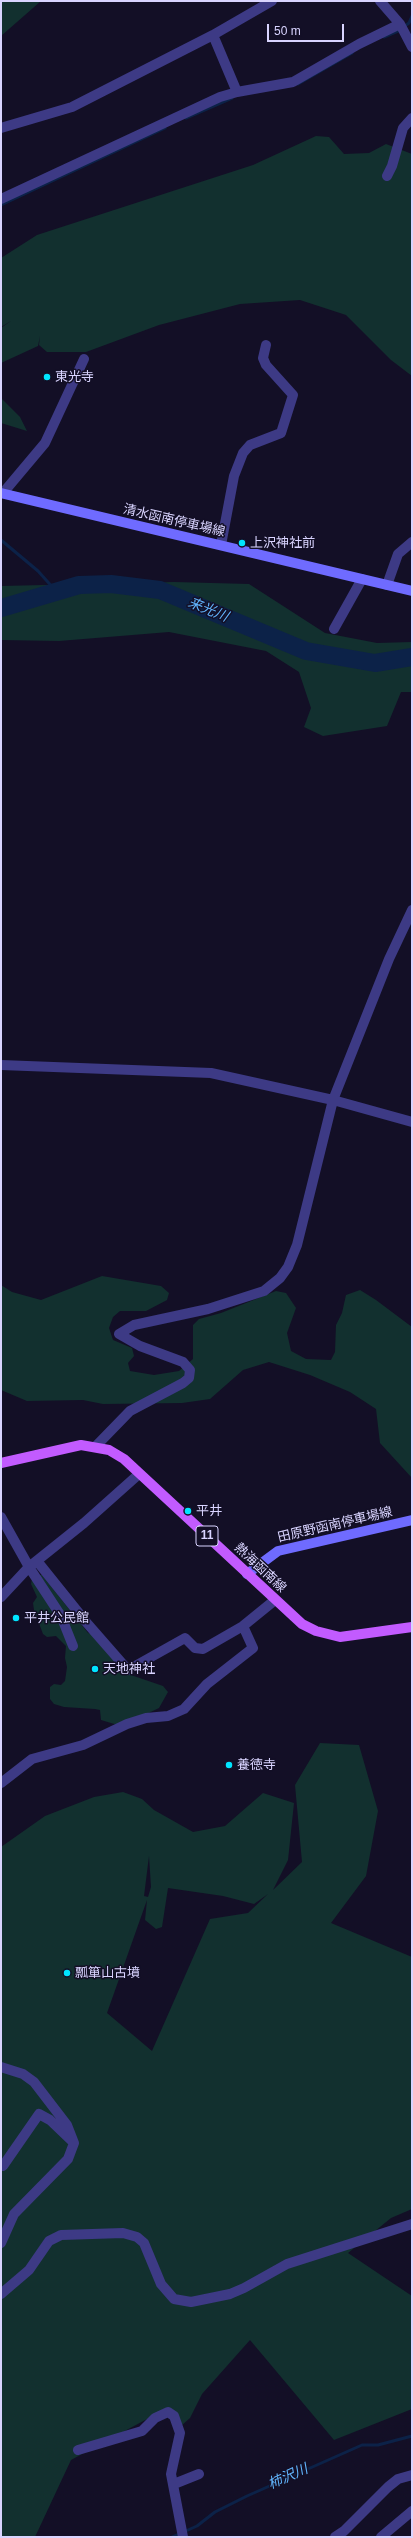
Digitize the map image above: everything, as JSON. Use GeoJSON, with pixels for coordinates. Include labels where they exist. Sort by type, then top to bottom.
{"type":"FeatureCollection","features":[{"type":"Feature","properties":{"kind":"main road","name":"清水函南停車場線"},"geometry":{"type":"LineString","coordinates":[[2,493],[412,591]]}},
{"type":"Feature","properties":{"kind":"main road","name":"熱海函南線"},"geometry":{"type":"LineString","coordinates":[[1,1463],[68,1446],[96,1446],[109,1450],[124,1459],[302,1624],[329,1635],[351,1636],[412,1627]]}},
{"type":"Feature","properties":{"kind":"main road","name":"田原野函南停車場線"},"geometry":{"type":"LineString","coordinates":[[247,1574],[278,1551],[412,1520]]}},
{"type":"Feature","properties":{"kind":"street"},"geometry":{"type":"LineString","coordinates":[[1,128],[72,107],[213,35],[272,1]]}},
{"type":"Feature","properties":{"kind":"street"},"geometry":{"type":"LineString","coordinates":[[380,1],[400,24],[412,47]]}},
{"type":"Feature","properties":{"kind":"street"},"geometry":{"type":"LineString","coordinates":[[1,199],[237,92],[293,82],[366,40],[400,24]]}},
{"type":"Feature","properties":{"kind":"street"},"geometry":{"type":"LineString","coordinates":[[213,35],[237,92]]}},
{"type":"Feature","properties":{"kind":"street"},"geometry":{"type":"LineString","coordinates":[[387,176],[392,166],[402,128],[412,118]]}},
{"type":"Feature","properties":{"kind":"street"},"geometry":{"type":"LineString","coordinates":[[221,545],[234,476],[243,453],[250,445],[281,433],[293,395],[266,365],[263,358],[266,344]]}},
{"type":"Feature","properties":{"kind":"street"},"geometry":{"type":"LineString","coordinates":[[2,493],[44,443],[84,358]]}},
{"type":"Feature","properties":{"kind":"street"},"geometry":{"type":"LineString","coordinates":[[387,585],[398,554],[412,542]]}},
{"type":"Feature","properties":{"kind":"street"},"geometry":{"type":"LineString","coordinates":[[334,629],[362,579]]}},
{"type":"Feature","properties":{"kind":"street"},"geometry":{"type":"LineString","coordinates":[[96,1446],[130,1411],[183,1383],[189,1378],[190,1370],[183,1362],[140,1346],[119,1334],[134,1324],[240,1301],[264,1291],[280,1278],[297,1245],[333,1100],[388,959],[412,910]]}},
{"type":"Feature","properties":{"kind":"street"},"geometry":{"type":"LineString","coordinates":[[1,1065],[211,1072],[333,1100],[412,1122]]}},
{"type":"Feature","properties":{"kind":"street"},"geometry":{"type":"LineString","coordinates":[[1,1597],[33,1564],[84,1523],[139,1474]]}},
{"type":"Feature","properties":{"kind":"street"},"geometry":{"type":"LineString","coordinates":[[1,1517],[33,1564],[61,1616],[73,1646]]}},
{"type":"Feature","properties":{"kind":"street"},"geometry":{"type":"LineString","coordinates":[[33,1564],[128,1670],[185,1638],[195,1648],[202,1649],[243,1626],[275,1600]]}},
{"type":"Feature","properties":{"kind":"street"},"geometry":{"type":"LineString","coordinates":[[1,1783],[32,1759],[83,1745],[127,1724],[146,1718],[168,1716],[184,1709],[207,1684],[253,1648],[243,1626]]}},
{"type":"Feature","properties":{"kind":"street"},"geometry":{"type":"LineString","coordinates":[[1,2067],[23,2074],[34,2082],[67,2125],[74,2143],[68,2159],[14,2214],[1,2243]]}},
{"type":"Feature","properties":{"kind":"street"},"geometry":{"type":"LineString","coordinates":[[3,2166],[39,2114],[50,2120],[74,2143]]}},
{"type":"Feature","properties":{"kind":"street"},"geometry":{"type":"LineString","coordinates":[[1,2294],[29,2270],[50,2241],[61,2235],[123,2233],[137,2237],[144,2243],[161,2284],[174,2298],[191,2302],[230,2294],[244,2288],[287,2264],[412,2224]]}},
{"type":"Feature","properties":{"kind":"street"},"geometry":{"type":"LineString","coordinates":[[78,2450],[142,2431],[155,2418],[168,2412],[174,2416],[180,2433],[171,2474],[179,2506],[183,2537]]}},
{"type":"Feature","properties":{"kind":"street"},"geometry":{"type":"LineString","coordinates":[[174,2484],[199,2474]]}},
{"type":"Feature","properties":{"kind":"street"},"geometry":{"type":"LineString","coordinates":[[336,2537],[344,2531],[388,2487],[398,2479],[412,2475]]}},
{"type":"Feature","properties":{"kind":"street"},"geometry":{"type":"LineString","coordinates":[[381,2537],[412,2511]]}},
{"type":"Feature","properties":{"kind":"green space"},"geometry":{"type":"Polygon","coordinates":[[[1,1],[41,1],[1,36],[1,1]]]}},
{"type":"Feature","properties":{"kind":"green space"},"geometry":{"type":"Polygon","coordinates":[[[316,136],[329,137],[344,154],[369,153],[386,144],[412,154],[412,376],[391,360],[346,315],[300,300],[240,304],[159,325],[86,352],[47,352],[39,345],[40,336],[38,346],[1,363],[1,328],[11,321],[1,327],[1,258],[37,235],[253,165],[316,136]]]}},
{"type":"Feature","properties":{"kind":"green space"},"geometry":{"type":"Polygon","coordinates":[[[1,398],[20,417],[27,431],[1,423],[1,398]]]}},
{"type":"Feature","properties":{"kind":"green space"},"geometry":{"type":"Polygon","coordinates":[[[174,582],[249,584],[325,633],[377,643],[412,642],[412,692],[401,692],[387,726],[323,736],[304,727],[311,708],[299,672],[266,651],[169,632],[59,641],[1,640],[1,586],[174,582]]]}},
{"type":"Feature","properties":{"kind":"green space"},"geometry":{"type":"Polygon","coordinates":[[[102,1276],[161,1286],[169,1293],[167,1300],[146,1311],[120,1311],[113,1317],[109,1328],[113,1340],[132,1348],[134,1356],[128,1363],[130,1371],[154,1375],[179,1371],[193,1359],[193,1325],[199,1319],[221,1313],[276,1291],[286,1293],[296,1308],[287,1333],[291,1351],[306,1359],[331,1360],[335,1352],[336,1325],[342,1313],[346,1295],[360,1290],[376,1300],[412,1327],[412,1478],[380,1443],[376,1409],[350,1392],[310,1375],[269,1362],[243,1370],[210,1399],[182,1403],[103,1404],[83,1400],[27,1401],[1,1390],[1,1285],[12,1292],[41,1300],[102,1276]]]}},
{"type":"Feature","properties":{"kind":"green space"},"geometry":{"type":"Polygon","coordinates":[[[37,1575],[42,1575],[88,1633],[95,1635],[128,1674],[163,1686],[168,1692],[159,1708],[121,1726],[101,1720],[100,1710],[64,1707],[54,1704],[50,1699],[50,1687],[54,1684],[61,1685],[65,1681],[67,1667],[65,1658],[66,1646],[56,1636],[47,1637],[43,1634],[34,1610],[33,1603],[37,1597],[31,1584],[32,1579],[37,1575]]]}},
{"type":"Feature","properties":{"kind":"green space"},"geometry":{"type":"Polygon","coordinates":[[[320,1743],[359,1745],[378,1811],[366,1876],[331,1923],[412,1957],[412,2209],[391,2218],[348,2253],[412,2296],[412,2409],[334,2440],[250,2340],[202,2394],[190,2418],[181,2426],[160,2412],[71,2460],[35,2537],[1,2537],[1,1847],[45,1816],[94,1797],[123,1792],[142,1799],[154,1810],[193,1832],[225,1826],[263,1793],[294,1803],[288,1860],[273,1890],[302,1862],[295,1785],[320,1743]],[[149,1856],[144,1896],[148,1897],[151,1887],[149,1856]],[[168,1888],[162,1927],[156,1929],[145,1920],[147,1900],[107,2013],[152,2051],[210,1919],[248,1913],[268,1894],[254,1904],[223,1896],[168,1888]]]}},
{"type":"Feature","properties":{"kind":"waterway"},"geometry":{"type":"LineString","coordinates":[[384,37],[398,31],[409,23],[412,16]]}},
{"type":"Feature","properties":{"kind":"waterway"},"geometry":{"type":"LineString","coordinates":[[298,84],[352,53]]}},
{"type":"Feature","properties":{"kind":"waterway"},"geometry":{"type":"LineString","coordinates":[[186,118],[232,98]]}},
{"type":"Feature","properties":{"kind":"waterway"},"geometry":{"type":"LineString","coordinates":[[1,205],[165,128]]}},
{"type":"Feature","properties":{"kind":"waterway"},"geometry":{"type":"LineString","coordinates":[[1,540],[38,571],[55,590]]}},
{"type":"Feature","properties":{"kind":"waterway","name":"来光川"},"geometry":{"type":"LineString","coordinates":[[1,608],[79,585],[111,584],[160,590],[306,651],[375,663],[412,657]]}},
{"type":"Feature","properties":{"kind":"waterway","name":"柿沢川"},"geometry":{"type":"LineString","coordinates":[[172,2537],[197,2526],[215,2512],[247,2496],[362,2445],[378,2445],[412,2436]]}},
{"type":"Feature","properties":{"kind":"place","name":"東光寺"},"geometry":{"type":"Point","coordinates":[47,377]}},
{"type":"Feature","properties":{"kind":"place","name":"上沢神社前"},"geometry":{"type":"Point","coordinates":[242,543]}},
{"type":"Feature","properties":{"kind":"place","name":"平井"},"geometry":{"type":"Point","coordinates":[188,1511]}},
{"type":"Feature","properties":{"kind":"place","name":"平井公民館"},"geometry":{"type":"Point","coordinates":[16,1618]}},
{"type":"Feature","properties":{"kind":"place","name":"天地神社"},"geometry":{"type":"Point","coordinates":[95,1669]}},
{"type":"Feature","properties":{"kind":"place","name":"養徳寺"},"geometry":{"type":"Point","coordinates":[229,1765]}},
{"type":"Feature","properties":{"kind":"place","name":"瓢箪山古墳"},"geometry":{"type":"Point","coordinates":[67,1973]}}]}
